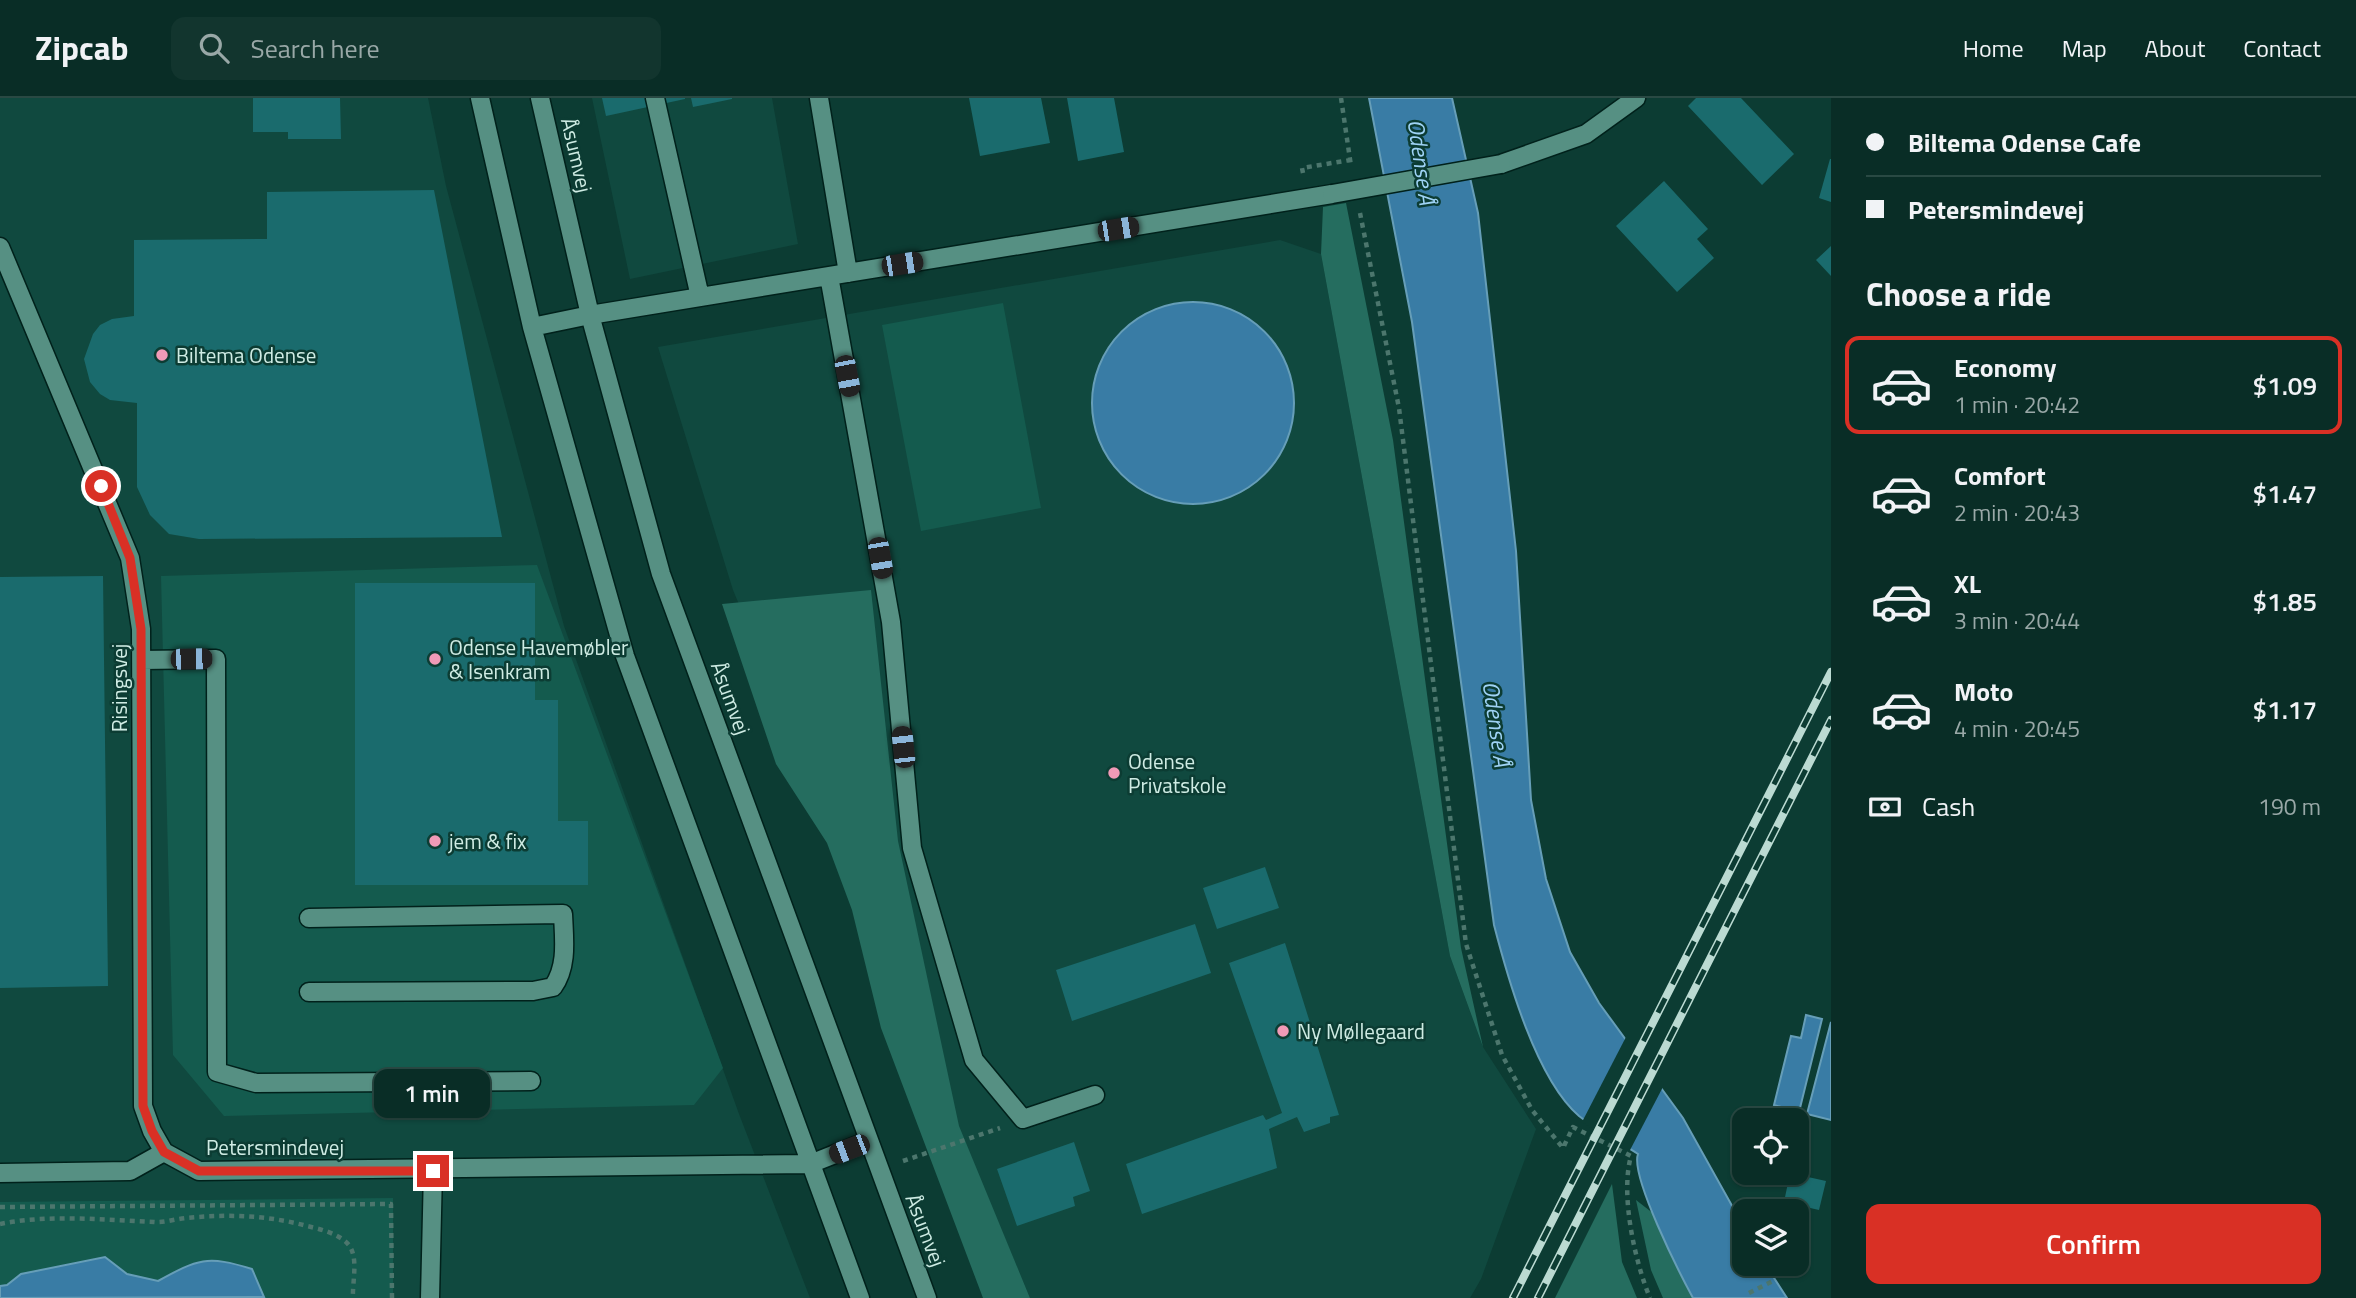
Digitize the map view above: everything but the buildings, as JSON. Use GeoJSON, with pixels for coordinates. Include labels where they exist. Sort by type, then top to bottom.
{"type":"FeatureCollection","features":[{"type":"Feature","properties":{"kind":"street"},"geometry":{"type":"LineString","coordinates":[[480,98],[532,327],[625,656],[860,1298]]}},
{"type":"Feature","properties":{"kind":"street","name":"Åsumvej"},"geometry":{"type":"LineString","coordinates":[[540,98],[590,315],[662,574],[927,1298]]}},
{"type":"Feature","properties":{"kind":"street"},"geometry":{"type":"LineString","coordinates":[[655,98],[700,297]]}},
{"type":"Feature","properties":{"kind":"street"},"geometry":{"type":"LineString","coordinates":[[819,98],[848,273]]}},
{"type":"Feature","properties":{"kind":"street"},"geometry":{"type":"LineString","coordinates":[[532,327],[590,315],[1500,164],[1586,134],[1636,98]]}},
{"type":"Feature","properties":{"kind":"street","name":"Risingsvej"},"geometry":{"type":"LineString","coordinates":[[0,247],[130,558],[141,629],[142,660],[143,1106],[152,1131],[164,1152]]}},
{"type":"Feature","properties":{"kind":"street"},"geometry":{"type":"LineString","coordinates":[[828,276],[891,622],[912,848],[974,1060],[1023,1119],[1096,1095]]}},
{"type":"Feature","properties":{"kind":"street"},"geometry":{"type":"LineString","coordinates":[[142,660],[216,659],[217,1072],[256,1083],[531,1081]]}},
{"type":"Feature","properties":{"kind":"street"},"geometry":{"type":"LineString","coordinates":[[309,918],[563,914],[564,946],[562,975],[553,987],[533,992],[309,992]]}},
{"type":"Feature","properties":{"kind":"street","name":"Petersmindevej"},"geometry":{"type":"LineString","coordinates":[[164,1152],[199,1171],[433,1171],[810,1164],[868,1142]]}},
{"type":"Feature","properties":{"kind":"street"},"geometry":{"type":"LineString","coordinates":[[0,1173],[130,1171],[164,1152]]}},
{"type":"Feature","properties":{"kind":"street"},"geometry":{"type":"LineString","coordinates":[[430,1298],[433,1171]]}},
{"type":"Feature","properties":{"kind":"path"},"geometry":{"type":"LineString","coordinates":[[1341,98],[1352,173]]}},
{"type":"Feature","properties":{"kind":"path"},"geometry":{"type":"LineString","coordinates":[[1302,168],[1350,160]]}},
{"type":"Feature","properties":{"kind":"path"},"geometry":{"type":"LineString","coordinates":[[1357,200],[1399,408],[1466,944],[1502,1055],[1532,1110],[1563,1148],[1573,1127],[1632,1156],[1627,1171],[1629,1198],[1639,1271],[1650,1298]]}},
{"type":"Feature","properties":{"kind":"path"},"geometry":{"type":"LineString","coordinates":[[919,1155],[1023,1119]]}},
{"type":"Feature","properties":{"kind":"path"},"geometry":{"type":"LineString","coordinates":[[0,1208],[391,1204],[392,1298]]}},
{"type":"Feature","properties":{"kind":"path"},"geometry":{"type":"LineString","coordinates":[[0,1224],[38,1219],[128,1219],[156,1222],[230,1216],[264,1216],[295,1222],[325,1231],[350,1246],[354,1256],[353,1298]]}},
{"type":"Feature","properties":{"kind":"path"},"geometry":{"type":"LineString","coordinates":[[1749,1293],[1775,1280]]}},
{"type":"Feature","properties":{"kind":"shaded area"},"geometry":{"type":"Polygon","coordinates":[[[0,98],[428,98],[446,186],[564,626],[739,1114],[810,1298],[0,1298],[0,98]]]}},
{"type":"Feature","properties":{"kind":"shaded area"},"geometry":{"type":"Polygon","coordinates":[[[592,98],[772,98],[798,244],[630,279],[592,98]]]}},
{"type":"Feature","properties":{"kind":"shaded area","name":"Odense Privatskole"},"geometry":{"type":"Polygon","coordinates":[[[1280,240],[1321,254],[1450,956],[1483,1047],[1536,1129],[1481,1279],[1470,1298],[1030,1298],[733,590],[658,347],[1280,240]]]}},
{"type":"Feature","properties":{"kind":"green space"},"geometry":{"type":"Polygon","coordinates":[[[1346,203],[1393,440],[1461,948],[1483,1047],[1450,956],[1321,254],[1323,207],[1346,203]]]}},
{"type":"Feature","properties":{"kind":"green space"},"geometry":{"type":"Polygon","coordinates":[[[1003,303],[1041,508],[921,531],[882,325],[1003,303]]]}},
{"type":"Feature","properties":{"kind":"green space"},"geometry":{"type":"Polygon","coordinates":[[[537,565],[723,1068],[694,1105],[224,1116],[173,1055],[161,576],[537,565]]]}},
{"type":"Feature","properties":{"kind":"green space"},"geometry":{"type":"Polygon","coordinates":[[[871,590],[898,841],[959,1126],[1030,1298],[983,1298],[881,1028],[852,910],[827,843],[776,764],[722,604],[871,590]]]}},
{"type":"Feature","properties":{"kind":"green space"},"geometry":{"type":"Polygon","coordinates":[[[1612,1184],[1622,1262],[1637,1298],[1555,1298],[1612,1184]]]}},
{"type":"Feature","properties":{"kind":"green space"},"geometry":{"type":"Polygon","coordinates":[[[393,1198],[393,1298],[0,1298],[0,1202],[393,1198]]]}},
{"type":"Feature","properties":{"kind":"green space"},"geometry":{"type":"Polygon","coordinates":[[[1636,1200],[1654,1214],[1679,1272],[1694,1298],[1663,1298],[1651,1270],[1636,1200]]]}},
{"type":"Feature","properties":{"kind":"water","name":"Odense Å"},"geometry":{"type":"Polygon","coordinates":[[[1369,98],[1452,98],[1478,213],[1516,551],[1531,800],[1546,879],[1570,952],[1599,1003],[1683,1118],[1732,1206],[1732,1276],[1773,1276],[1787,1298],[1693,1298],[1648,1203],[1641,1182],[1638,1154],[1579,1116],[1564,1099],[1537,1054],[1526,1027],[1494,925],[1412,322],[1369,98]]]}},
{"type":"Feature","properties":{"kind":"water"},"geometry":{"type":"Polygon","coordinates":[[[1193,302],[1232,310],[1249,319],[1264,332],[1277,347],[1286,364],[1294,403],[1286,442],[1277,459],[1264,474],[1249,487],[1232,496],[1193,504],[1154,496],[1137,487],[1122,474],[1109,459],[1100,442],[1092,403],[1100,364],[1109,347],[1122,332],[1137,319],[1154,310],[1193,302]]]}},
{"type":"Feature","properties":{"kind":"water"},"geometry":{"type":"Polygon","coordinates":[[[1806,1015],[1822,1019],[1800,1108],[1774,1105],[1791,1036],[1801,1038],[1806,1015]]]}},
{"type":"Feature","properties":{"kind":"water"},"geometry":{"type":"Polygon","coordinates":[[[1831,1022],[1831,1120],[1809,1114],[1831,1022]]]}},
{"type":"Feature","properties":{"kind":"water"},"geometry":{"type":"Polygon","coordinates":[[[105,1257],[127,1274],[158,1281],[203,1261],[237,1265],[252,1269],[264,1297],[0,1298],[0,1286],[7,1285],[21,1274],[105,1257]]]}},
{"type":"Feature","properties":{"kind":"pier"},"geometry":{"type":"Polygon","coordinates":[[[1627,1035],[1664,1085],[1629,1152],[1582,1122],[1627,1035]]]}},
{"type":"Feature","properties":{"kind":"railway"},"geometry":{"type":"LineString","coordinates":[[1513,1298],[1831,672]]}},
{"type":"Feature","properties":{"kind":"railway"},"geometry":{"type":"LineString","coordinates":[[1538,1298],[1831,720]]}},
{"type":"Feature","properties":{"kind":"place","name":"Biltema Odense"},"geometry":{"type":"Point","coordinates":[162,355]}},
{"type":"Feature","properties":{"kind":"place","name":"Odense Havemøbler & Isenkram"},"geometry":{"type":"Point","coordinates":[435,659]}},
{"type":"Feature","properties":{"kind":"place","name":"Odense Privatskole"},"geometry":{"type":"Point","coordinates":[1114,773]}},
{"type":"Feature","properties":{"kind":"place","name":"jem & fix"},"geometry":{"type":"Point","coordinates":[435,841]}},
{"type":"Feature","properties":{"kind":"place","name":"Ny Møllegaard"},"geometry":{"type":"Point","coordinates":[1283,1031]}},
{"type":"Feature","properties":{"kind":"route"},"geometry":{"type":"LineString","coordinates":[[101,486],[130,558],[141,629],[143,1106],[152,1131],[164,1152],[199,1171],[433,1171]]}}]}
